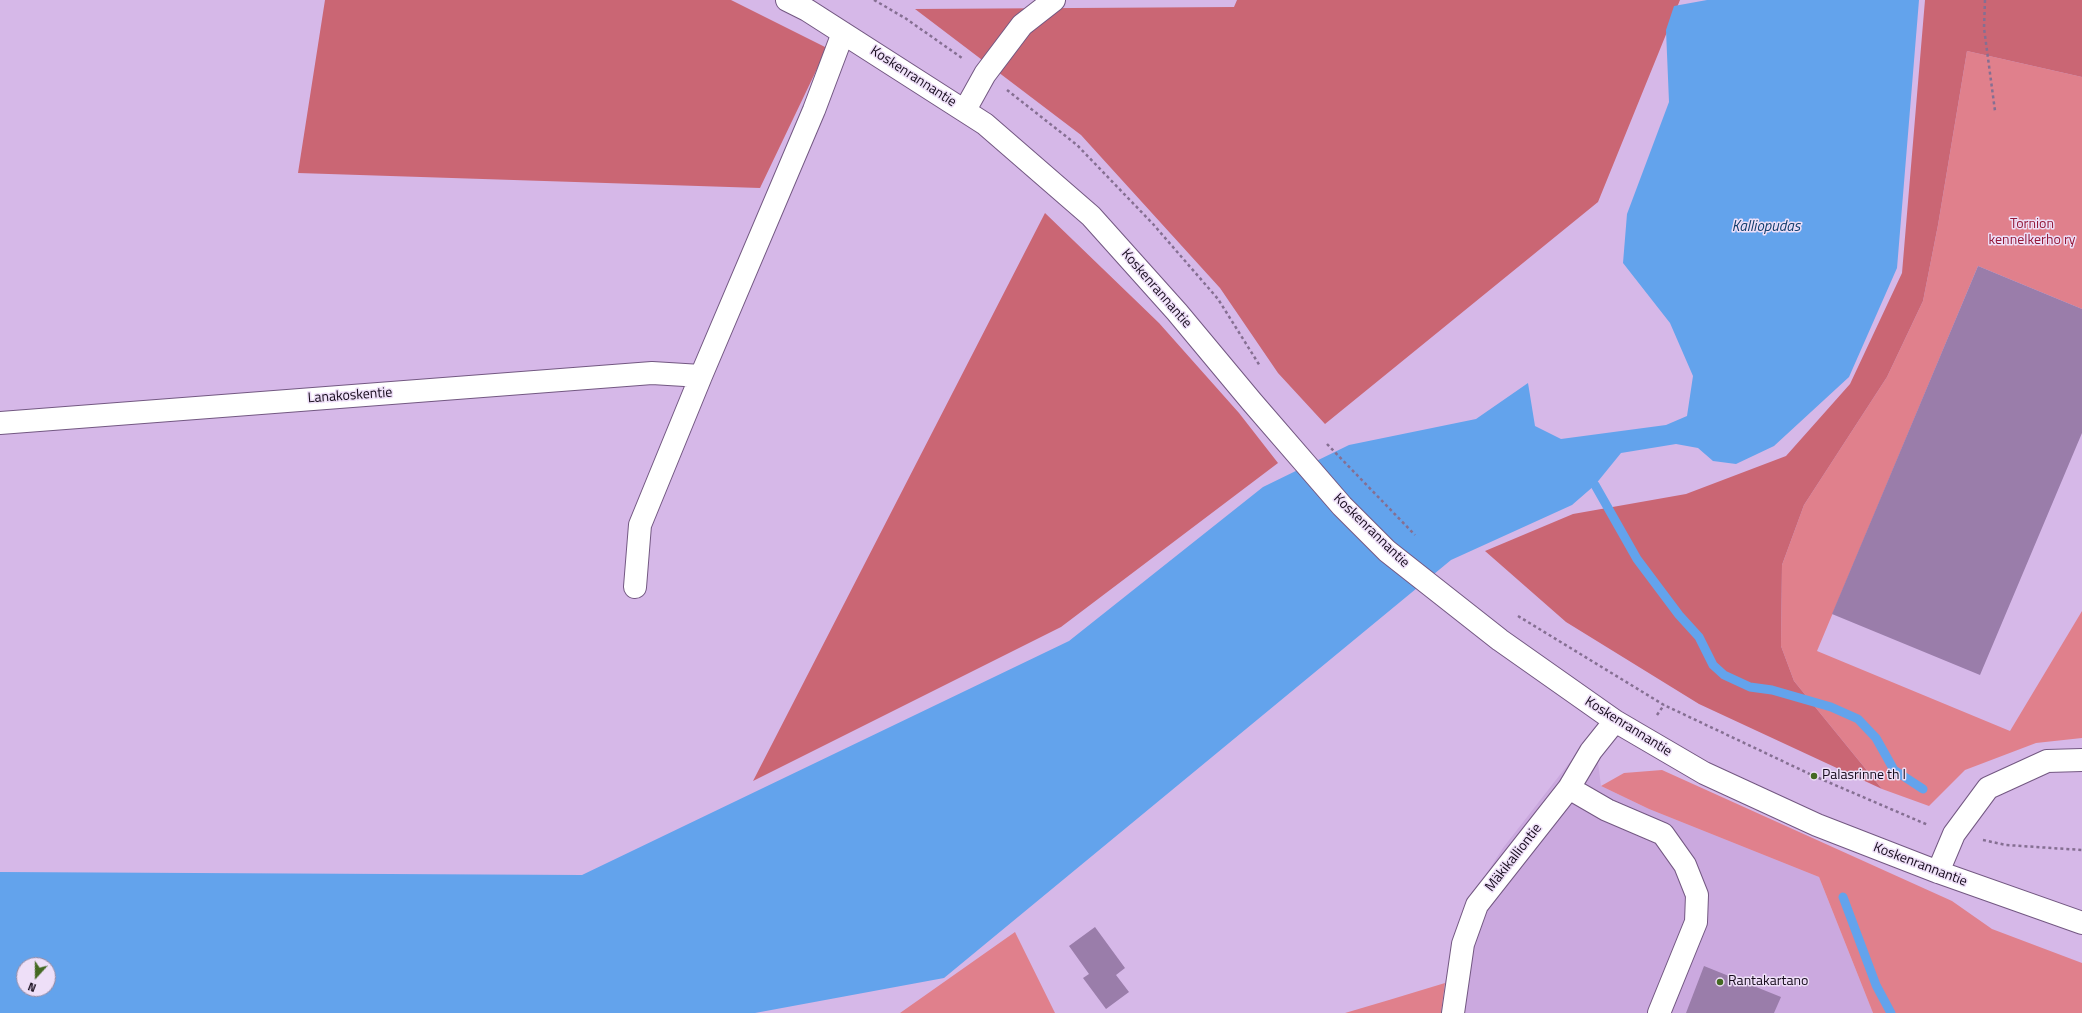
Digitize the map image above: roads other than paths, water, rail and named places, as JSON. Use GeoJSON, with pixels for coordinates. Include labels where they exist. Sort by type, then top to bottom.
{"type":"FeatureCollection","features":[{"type":"Feature","properties":{"kind":"street","name":"Koskenrannantie"},"geometry":{"type":"LineString","coordinates":[[787,0],[807,10],[843,32],[985,124],[1091,216],[1177,312],[1342,506],[1387,551],[1500,640],[1615,721],[1704,773],[1817,825],[1938,872],[2082,923]]}},
{"type":"Feature","properties":{"kind":"street"},"geometry":{"type":"LineString","coordinates":[[965,110],[985,74],[1022,25],[1054,0]]}},
{"type":"Feature","properties":{"kind":"street"},"geometry":{"type":"LineString","coordinates":[[635,587],[640,525],[701,376],[814,110],[843,32]]}},
{"type":"Feature","properties":{"kind":"street","name":"Lanakoskentie"},"geometry":{"type":"LineString","coordinates":[[0,423],[652,373],[701,376]]}},
{"type":"Feature","properties":{"kind":"street","name":"Mäkikalliontie"},"geometry":{"type":"LineString","coordinates":[[1453,1013],[1463,944],[1477,905],[1569,788],[1591,751],[1615,721]]}},
{"type":"Feature","properties":{"kind":"street"},"geometry":{"type":"LineString","coordinates":[[1938,872],[1954,834],[1988,788],[2047,762],[2082,760]]}},
{"type":"Feature","properties":{"kind":"street"},"geometry":{"type":"LineString","coordinates":[[1569,788],[1608,810],[1663,834],[1685,865],[1697,895],[1696,922],[1659,1013]]}},
{"type":"Feature","properties":{"kind":"water","name":"Kalliopudas"},"geometry":{"type":"Polygon","coordinates":[[[1707,0],[1919,0],[1897,268],[1849,377],[1774,446],[1736,464],[1713,461],[1698,448],[1676,444],[1621,453],[1595,485],[1572,505],[1451,560],[944,978],[755,1013],[0,1013],[0,872],[582,875],[1069,641],[1263,487],[1349,445],[1476,419],[1528,383],[1535,426],[1561,439],[1666,425],[1687,416],[1693,376],[1670,323],[1623,263],[1627,214],[1669,102],[1666,30],[1674,6],[1707,0]]]}},
{"type":"Feature","properties":{"kind":"waterway"},"geometry":{"type":"LineString","coordinates":[[1595,485],[1637,559],[1679,615],[1699,637],[1713,665],[1724,675],[1750,687],[1772,690],[1831,707],[1858,719],[1876,738],[1894,770],[1923,789]]}},
{"type":"Feature","properties":{"kind":"waterway"},"geometry":{"type":"LineString","coordinates":[[1843,897],[1876,985],[1891,1013]]}},
{"type":"Feature","properties":{"kind":"place","name":"Palasrinne th I"},"geometry":{"type":"Point","coordinates":[1814,776]}},
{"type":"Feature","properties":{"kind":"place","name":"Rantakartano"},"geometry":{"type":"Point","coordinates":[1720,982]}},
{"type":"Feature","properties":{"kind":"park label","name":"Tornion kennelkerho ry"},"geometry":{"type":"Point","coordinates":[2032,234]}}]}
